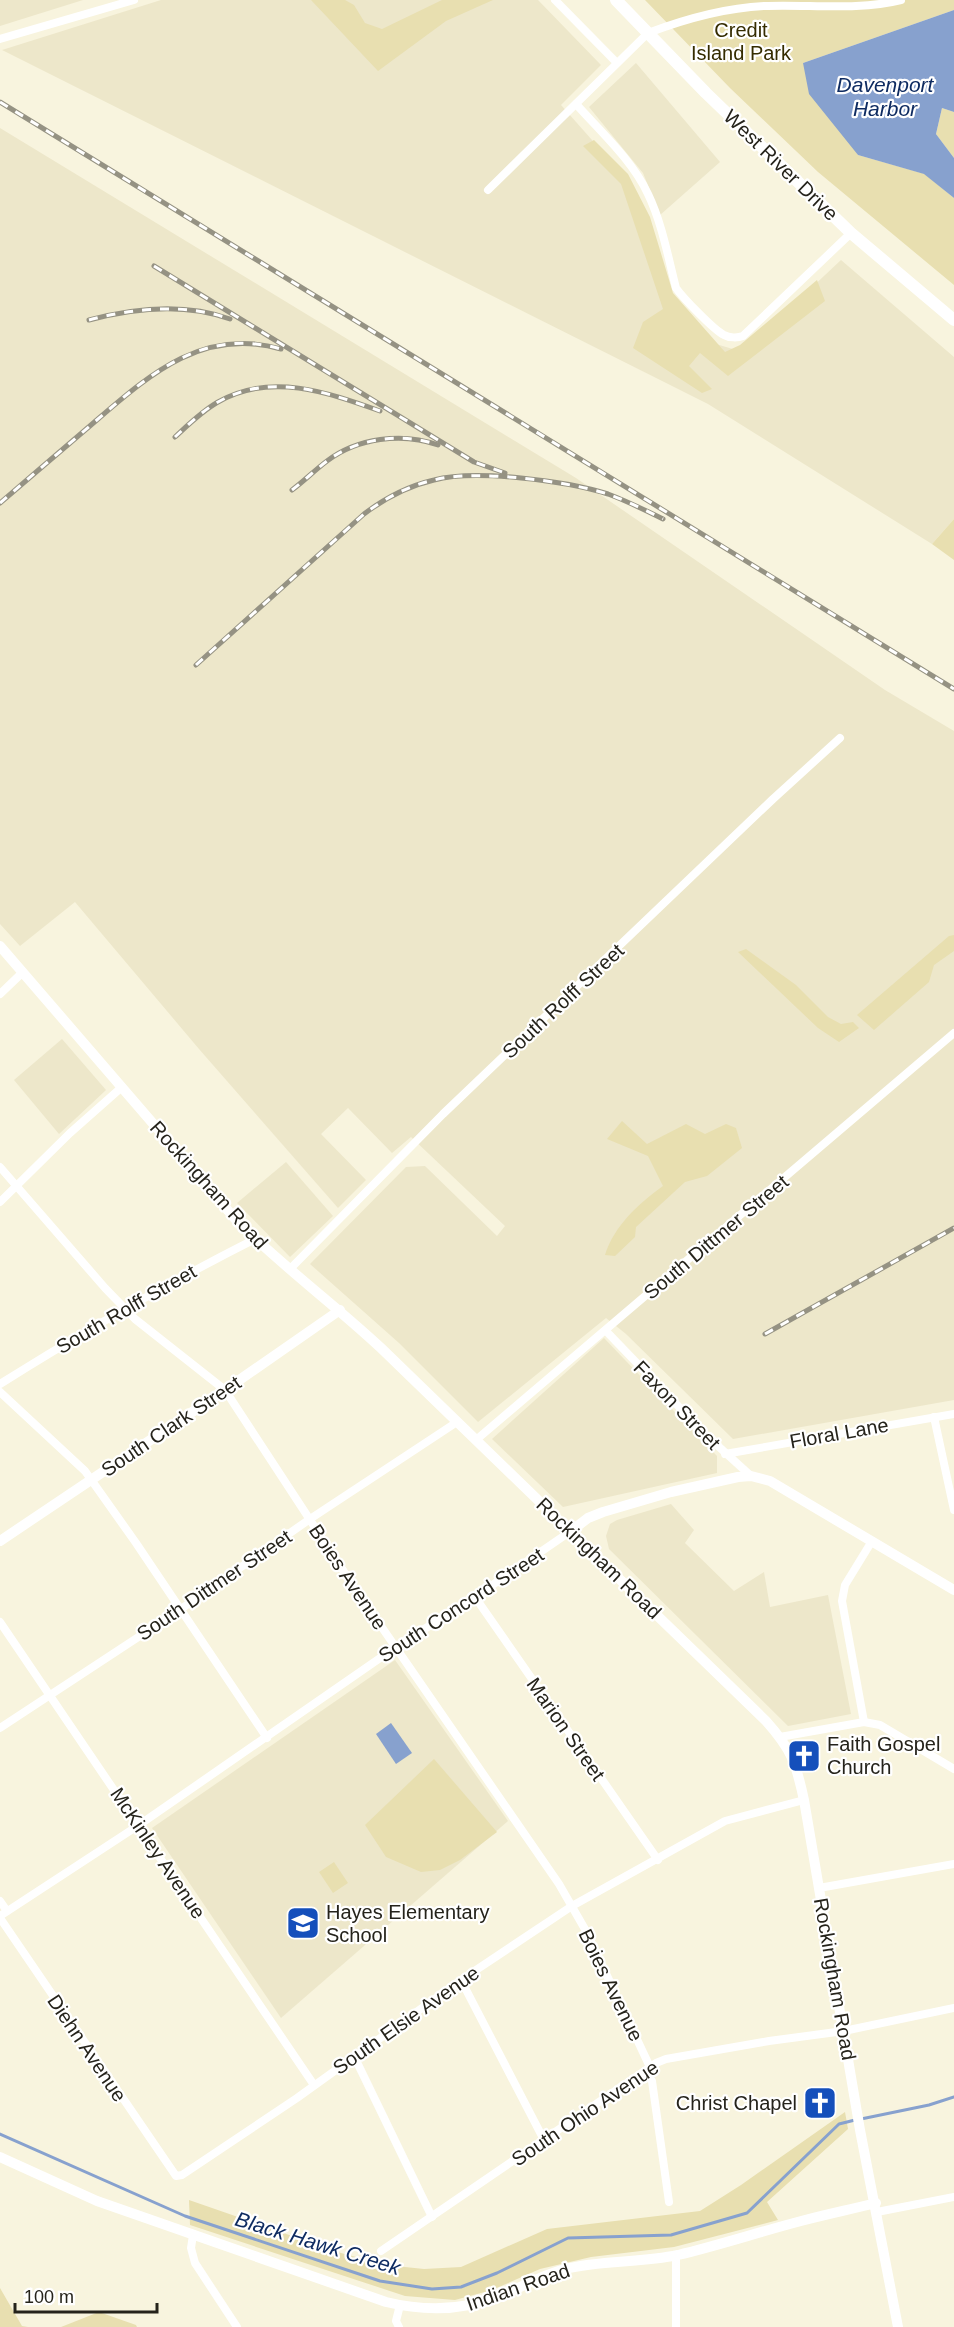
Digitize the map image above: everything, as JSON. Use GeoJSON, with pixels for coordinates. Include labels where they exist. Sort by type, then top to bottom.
{"type":"FeatureCollection","features":[{"type":"Feature","properties":{"kind":"main road","name":"West River Drive"},"geometry":{"type":"LineString","coordinates":[[616,0],[706,93],[851,233],[954,320]]}},
{"type":"Feature","properties":{"kind":"street"},"geometry":{"type":"LineString","coordinates":[[0,39],[134,0]]}},
{"type":"Feature","properties":{"kind":"street"},"geometry":{"type":"LineString","coordinates":[[555,0],[617,63]]}},
{"type":"Feature","properties":{"kind":"street"},"geometry":{"type":"LineString","coordinates":[[488,190],[648,33],[671,24],[736,9],[866,5],[901,0]]}},
{"type":"Feature","properties":{"kind":"street"},"geometry":{"type":"LineString","coordinates":[[576,104],[629,163],[648,193],[676,288],[682,297],[724,335],[738,338],[743,336],[851,233]]}},
{"type":"Feature","properties":{"kind":"street","name":"South Rolff Street"},"geometry":{"type":"LineString","coordinates":[[290,1269],[443,1114],[772,799],[840,738]]}},
{"type":"Feature","properties":{"kind":"street","name":"Rockingham Road"},"geometry":{"type":"LineString","coordinates":[[0,946],[255,1239],[340,1310],[571,1531],[780,1737],[794,1759],[804,1800],[860,2130],[877,2208],[898,2327]]}},
{"type":"Feature","properties":{"kind":"street"},"geometry":{"type":"LineString","coordinates":[[0,993],[23,972]]}},
{"type":"Feature","properties":{"kind":"street","name":"South Dittmer Street"},"geometry":{"type":"LineString","coordinates":[[476,1440],[954,1033]]}},
{"type":"Feature","properties":{"kind":"street"},"geometry":{"type":"LineString","coordinates":[[0,1202],[70,1133],[122,1087]]}},
{"type":"Feature","properties":{"kind":"street","name":"Boies Avenue"},"geometry":{"type":"LineString","coordinates":[[0,1167],[126,1309],[225,1390],[267,1457],[559,1884],[586,1931],[648,2069],[652,2082],[669,2202]]}},
{"type":"Feature","properties":{"kind":"street","name":"South Rolff Street"},"geometry":{"type":"LineString","coordinates":[[0,1384],[57,1348],[188,1273],[255,1239]]}},
{"type":"Feature","properties":{"kind":"street","name":"South Clark Street"},"geometry":{"type":"LineString","coordinates":[[0,1541],[340,1310]]}},
{"type":"Feature","properties":{"kind":"street","name":"Faxon Street"},"geometry":{"type":"LineString","coordinates":[[606,1331],[725,1454],[751,1476]]}},
{"type":"Feature","properties":{"kind":"street"},"geometry":{"type":"LineString","coordinates":[[0,1392],[84,1471],[181,1609],[267,1738]]}},
{"type":"Feature","properties":{"kind":"street","name":"Floral Lane"},"geometry":{"type":"LineString","coordinates":[[725,1454],[954,1414]]}},
{"type":"Feature","properties":{"kind":"street"},"geometry":{"type":"LineString","coordinates":[[934,1417],[954,1510]]}},
{"type":"Feature","properties":{"kind":"street","name":"South Dittmer Street"},"geometry":{"type":"LineString","coordinates":[[0,1728],[458,1422]]}},
{"type":"Feature","properties":{"kind":"street"},"geometry":{"type":"LineString","coordinates":[[751,1476],[770,1482],[954,1590]]}},
{"type":"Feature","properties":{"kind":"street","name":"South Concord Street"},"geometry":{"type":"LineString","coordinates":[[2,1915],[267,1738],[396,1647],[476,1597],[588,1518],[616,1507],[728,1479],[751,1476]]}},
{"type":"Feature","properties":{"kind":"street"},"geometry":{"type":"LineString","coordinates":[[864,1722],[842,1601],[844,1585],[872,1541]]}},
{"type":"Feature","properties":{"kind":"street","name":"Marion Street"},"geometry":{"type":"LineString","coordinates":[[476,1597],[658,1860]]}},
{"type":"Feature","properties":{"kind":"street","name":"McKinley Avenue"},"geometry":{"type":"LineString","coordinates":[[0,1622],[314,2085]]}},
{"type":"Feature","properties":{"kind":"street"},"geometry":{"type":"LineString","coordinates":[[780,1737],[864,1722],[880,1725],[954,1769]]}},
{"type":"Feature","properties":{"kind":"street","name":"South Elsie Avenue"},"geometry":{"type":"LineString","coordinates":[[176,2176],[182,2175],[314,2085],[461,1980],[572,1906],[725,1821],[804,1800]]}},
{"type":"Feature","properties":{"kind":"street"},"geometry":{"type":"LineString","coordinates":[[819,1888],[954,1864]]}},
{"type":"Feature","properties":{"kind":"street","name":"Diehn Avenue"},"geometry":{"type":"LineString","coordinates":[[0,1901],[2,1915],[176,2176]]}},
{"type":"Feature","properties":{"kind":"street"},"geometry":{"type":"LineString","coordinates":[[461,1980],[544,2140]]}},
{"type":"Feature","properties":{"kind":"street","name":"South Ohio Avenue"},"geometry":{"type":"LineString","coordinates":[[381,2251],[666,2059],[844,2031],[954,2008]]}},
{"type":"Feature","properties":{"kind":"street"},"geometry":{"type":"LineString","coordinates":[[354,2056],[432,2217]]}},
{"type":"Feature","properties":{"kind":"street","name":"Indian Road"},"geometry":{"type":"LineString","coordinates":[[0,2157],[77,2194],[400,2305],[426,2309],[467,2306],[497,2298],[540,2277],[585,2265],[620,2263],[676,2255],[805,2220],[877,2208]]}},
{"type":"Feature","properties":{"kind":"street"},"geometry":{"type":"LineString","coordinates":[[877,2208],[954,2197]]}},
{"type":"Feature","properties":{"kind":"street"},"geometry":{"type":"LineString","coordinates":[[194,2235],[191,2248],[195,2262],[237,2327]]}},
{"type":"Feature","properties":{"kind":"street"},"geometry":{"type":"LineString","coordinates":[[676,2255],[676,2327]]}},
{"type":"Feature","properties":{"kind":"street"},"geometry":{"type":"LineString","coordinates":[[399,2327],[396,2320],[400,2305]]}},
{"type":"Feature","properties":{"kind":"shaded area"},"geometry":{"type":"Polygon","coordinates":[[[0,0],[83,0],[0,26],[0,0]]]}},
{"type":"Feature","properties":{"kind":"shaded area"},"geometry":{"type":"Polygon","coordinates":[[[161,0],[538,0],[601,65],[561,105],[623,175],[667,290],[709,342],[743,352],[841,260],[954,357],[954,519],[932,544],[708,404],[2,50],[161,0]]]}},
{"type":"Feature","properties":{"kind":"shaded area"},"geometry":{"type":"Polygon","coordinates":[[[636,63],[720,162],[660,215],[643,173],[589,107],[636,63]]]}},
{"type":"Feature","properties":{"kind":"shaded area"},"geometry":{"type":"Polygon","coordinates":[[[0,128],[576,478],[885,690],[954,731],[954,1400],[733,1439],[626,1334],[606,1318],[478,1422],[399,1343],[310,1264],[406,1167],[425,1166],[497,1236],[505,1226],[411,1137],[392,1153],[348,1108],[321,1134],[366,1180],[338,1208],[75,902],[20,946],[0,924],[0,128]]]}},
{"type":"Feature","properties":{"kind":"shaded area"},"geometry":{"type":"Polygon","coordinates":[[[62,1039],[106,1090],[59,1134],[14,1080],[62,1039]]]}},
{"type":"Feature","properties":{"kind":"shaded area"},"geometry":{"type":"Polygon","coordinates":[[[286,1162],[333,1216],[290,1257],[237,1203],[286,1162]]]}},
{"type":"Feature","properties":{"kind":"shaded area"},"geometry":{"type":"Polygon","coordinates":[[[604,1338],[717,1456],[717,1473],[563,1507],[492,1439],[604,1338]]]}},
{"type":"Feature","properties":{"kind":"shaded area"},"geometry":{"type":"Polygon","coordinates":[[[671,1504],[694,1530],[685,1543],[734,1591],[764,1572],[770,1607],[828,1595],[851,1714],[788,1726],[609,1549],[606,1536],[610,1524],[671,1504]]]}},
{"type":"Feature","properties":{"kind":"shaded area","name":"Hayes Elementary School"},"geometry":{"type":"Polygon","coordinates":[[[395,1660],[508,1821],[281,2018],[152,1828],[395,1660]]]}},
{"type":"Feature","properties":{"kind":"green space"},"geometry":{"type":"Polygon","coordinates":[[[311,0],[345,0],[354,5],[365,23],[382,29],[442,0],[493,0],[446,21],[378,71],[311,0]]]}},
{"type":"Feature","properties":{"kind":"green space","name":"Credit Island Park"},"geometry":{"type":"Polygon","coordinates":[[[645,0],[954,0],[954,10],[803,63],[858,155],[925,174],[954,198],[954,285],[818,172],[730,88],[645,0]]]}},
{"type":"Feature","properties":{"kind":"green space"},"geometry":{"type":"Polygon","coordinates":[[[942,108],[954,112],[954,158],[936,134],[942,108]]]}},
{"type":"Feature","properties":{"kind":"green space"},"geometry":{"type":"Polygon","coordinates":[[[594,140],[628,174],[650,217],[673,293],[725,352],[740,345],[817,280],[825,301],[728,376],[700,353],[689,366],[712,389],[702,393],[633,348],[643,322],[663,309],[621,184],[583,146],[594,140]]]}},
{"type":"Feature","properties":{"kind":"green space"},"geometry":{"type":"Polygon","coordinates":[[[954,519],[954,560],[932,544],[954,519]]]}},
{"type":"Feature","properties":{"kind":"green space"},"geometry":{"type":"Polygon","coordinates":[[[954,935],[954,951],[934,965],[929,982],[874,1030],[857,1015],[949,936],[954,935]]]}},
{"type":"Feature","properties":{"kind":"green space"},"geometry":{"type":"Polygon","coordinates":[[[746,949],[796,985],[828,1017],[841,1024],[853,1022],[859,1028],[839,1042],[818,1028],[738,952],[746,949]]]}},
{"type":"Feature","properties":{"kind":"green space"},"geometry":{"type":"Polygon","coordinates":[[[622,1121],[647,1144],[686,1124],[705,1134],[726,1124],[736,1128],[742,1148],[707,1176],[685,1182],[636,1227],[635,1237],[615,1256],[605,1255],[614,1234],[636,1208],[663,1186],[648,1156],[607,1139],[622,1121]]]}},
{"type":"Feature","properties":{"kind":"green space"},"geometry":{"type":"Polygon","coordinates":[[[434,1759],[497,1832],[460,1860],[440,1870],[421,1872],[386,1857],[365,1825],[434,1759]]]}},
{"type":"Feature","properties":{"kind":"green space"},"geometry":{"type":"Polygon","coordinates":[[[334,1862],[348,1883],[333,1893],[319,1872],[334,1862]]]}},
{"type":"Feature","properties":{"kind":"green space"},"geometry":{"type":"Polygon","coordinates":[[[845,2112],[848,2129],[767,2202],[778,2220],[674,2247],[591,2257],[540,2269],[492,2290],[455,2300],[405,2296],[190,2225],[189,2200],[341,2253],[386,2265],[424,2269],[461,2267],[547,2229],[700,2211],[845,2112]]]}},
{"type":"Feature","properties":{"kind":"green space"},"geometry":{"type":"Polygon","coordinates":[[[0,2288],[22,2326],[28,2327],[0,2327],[0,2288]]]}},
{"type":"Feature","properties":{"kind":"green space"},"geometry":{"type":"Polygon","coordinates":[[[99,2312],[137,2327],[61,2327],[99,2312]]]}},
{"type":"Feature","properties":{"kind":"water","name":"Davenport Harbor"},"geometry":{"type":"Polygon","coordinates":[[[954,10],[954,112],[942,108],[936,134],[954,158],[954,198],[924,174],[858,155],[809,94],[803,63],[954,10]]]}},
{"type":"Feature","properties":{"kind":"water"},"geometry":{"type":"Polygon","coordinates":[[[391,1723],[412,1753],[396,1764],[376,1734],[391,1723]]]}},
{"type":"Feature","properties":{"kind":"waterway","name":"Black Hawk Creek"},"geometry":{"type":"LineString","coordinates":[[861,2119],[929,2105],[954,2097]]}},
{"type":"Feature","properties":{"kind":"waterway","name":"Black Hawk Creek"},"geometry":{"type":"LineString","coordinates":[[0,2134],[185,2216],[380,2281],[432,2289],[461,2287],[497,2273],[568,2238],[671,2235],[747,2213],[839,2124],[855,2120]]}},
{"type":"Feature","properties":{"kind":"railway"},"geometry":{"type":"LineString","coordinates":[[0,102],[954,689]]}},
{"type":"Feature","properties":{"kind":"railway"},"geometry":{"type":"LineString","coordinates":[[154,266],[474,462],[505,473]]}},
{"type":"Feature","properties":{"kind":"railway"},"geometry":{"type":"LineString","coordinates":[[89,320],[160,309],[196,311],[230,319]]}},
{"type":"Feature","properties":{"kind":"railway"},"geometry":{"type":"LineString","coordinates":[[0,503],[133,390],[177,360],[200,350],[225,344],[252,344],[281,349]]}},
{"type":"Feature","properties":{"kind":"railway"},"geometry":{"type":"LineString","coordinates":[[175,437],[218,402],[238,393],[258,388],[299,388],[340,397],[380,411]]}},
{"type":"Feature","properties":{"kind":"railway"},"geometry":{"type":"LineString","coordinates":[[292,490],[339,453],[366,442],[395,438],[438,445]]}},
{"type":"Feature","properties":{"kind":"railway"},"geometry":{"type":"LineString","coordinates":[[196,665],[364,514],[397,493],[424,483],[452,477],[473,476],[546,481],[608,494],[663,519]]}},
{"type":"Feature","properties":{"kind":"railway"},"geometry":{"type":"LineString","coordinates":[[765,1334],[954,1228]]}},
{"type":"Feature","properties":{"kind":"place","name":"Faith Gospel Church"},"geometry":{"type":"Point","coordinates":[804,1756]}},
{"type":"Feature","properties":{"kind":"place","name":"Hayes Elementary School"},"geometry":{"type":"Point","coordinates":[303,1923]}},
{"type":"Feature","properties":{"kind":"place","name":"Christ Chapel"},"geometry":{"type":"Point","coordinates":[820,2103]}}]}
